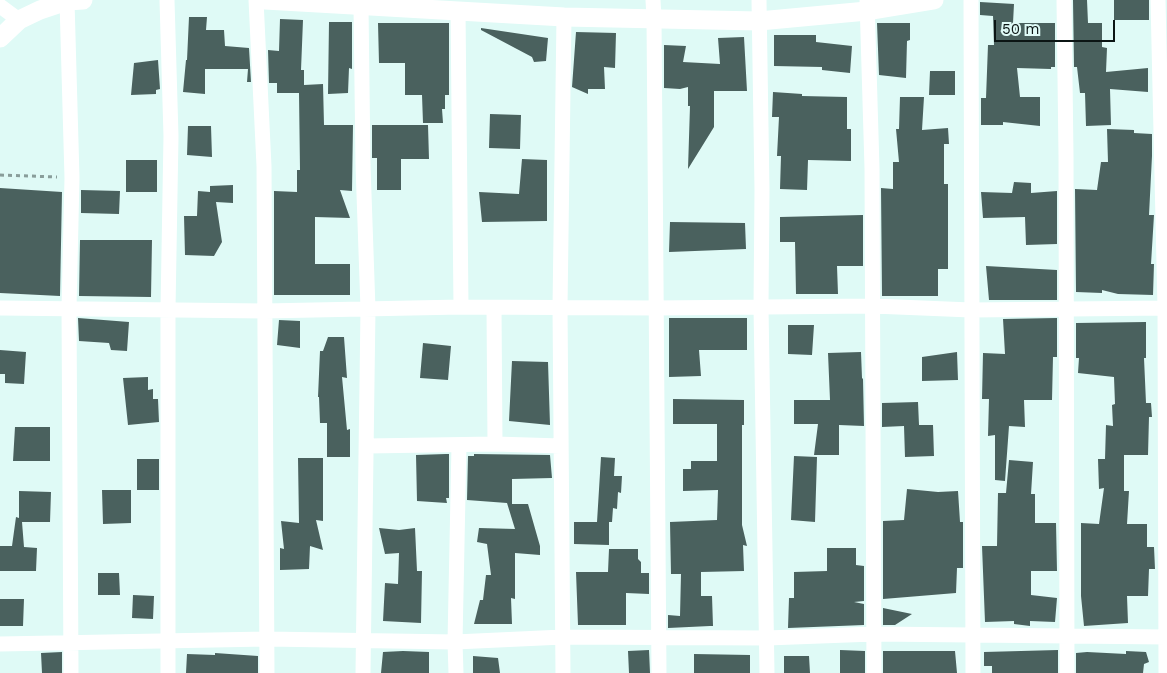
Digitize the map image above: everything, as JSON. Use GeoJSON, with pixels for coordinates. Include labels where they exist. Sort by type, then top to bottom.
{"type":"FeatureCollection","features":[{"type":"Feature","properties":{"kind":"street"},"geometry":{"type":"LineString","coordinates":[[167,0],[172,136],[168,309],[168,673]]}},
{"type":"Feature","properties":{"kind":"street"},"geometry":{"type":"LineString","coordinates":[[256,0],[264,166],[267,673]]}},
{"type":"Feature","properties":{"kind":"street"},"geometry":{"type":"LineString","coordinates":[[264,0],[564,16],[654,9],[759,21],[867,6],[934,0]]}},
{"type":"Feature","properties":{"kind":"street"},"geometry":{"type":"LineString","coordinates":[[759,0],[762,190],[761,307],[767,673]]}},
{"type":"Feature","properties":{"kind":"street"},"geometry":{"type":"LineString","coordinates":[[971,0],[973,673]]}},
{"type":"Feature","properties":{"kind":"street"},"geometry":{"type":"LineString","coordinates":[[1064,0],[1067,673]]}},
{"type":"Feature","properties":{"kind":"street"},"geometry":{"type":"LineString","coordinates":[[1158,0],[1166,308],[1166,673]]}},
{"type":"Feature","properties":{"kind":"street"},"geometry":{"type":"LineString","coordinates":[[0,38],[19,20],[40,10],[75,1],[69,308],[71,673]]}},
{"type":"Feature","properties":{"kind":"street"},"geometry":{"type":"LineString","coordinates":[[353,4],[363,165],[368,309],[363,673]]}},
{"type":"Feature","properties":{"kind":"street"},"geometry":{"type":"LineString","coordinates":[[0,6],[19,20]]}},
{"type":"Feature","properties":{"kind":"street"},"geometry":{"type":"LineString","coordinates":[[867,6],[872,168],[874,673]]}},
{"type":"Feature","properties":{"kind":"street"},"geometry":{"type":"LineString","coordinates":[[654,9],[659,673]]}},
{"type":"Feature","properties":{"kind":"street"},"geometry":{"type":"LineString","coordinates":[[458,10],[461,307]]}},
{"type":"Feature","properties":{"kind":"street"},"geometry":{"type":"LineString","coordinates":[[563,673],[560,307],[564,16]]}},
{"type":"Feature","properties":{"kind":"street"},"geometry":{"type":"LineString","coordinates":[[0,308],[264,311],[461,307],[873,306],[971,310],[1166,308]]}},
{"type":"Feature","properties":{"kind":"street"},"geometry":{"type":"LineString","coordinates":[[494,308],[495,444]]}},
{"type":"Feature","properties":{"kind":"street"},"geometry":{"type":"LineString","coordinates":[[367,446],[495,444],[561,446]]}},
{"type":"Feature","properties":{"kind":"street"},"geometry":{"type":"LineString","coordinates":[[456,673],[459,445]]}},
{"type":"Feature","properties":{"kind":"street"},"geometry":{"type":"LineString","coordinates":[[0,644],[267,639],[455,642],[563,636],[767,638],[874,634],[1166,637]]}},
{"type":"Feature","properties":{"kind":"path"},"geometry":{"type":"LineString","coordinates":[[0,175],[72,178]]}},
{"type":"Feature","properties":{"kind":"building"},"geometry":{"type":"Polygon","coordinates":[[[1073,0],[1087,0],[1088,23],[1102,23],[1102,47],[1107,48],[1106,72],[1148,68],[1148,92],[1110,89],[1111,125],[1086,126],[1085,93],[1080,93],[1077,67],[1074,67],[1073,0]]]}},
{"type":"Feature","properties":{"kind":"building"},"geometry":{"type":"Polygon","coordinates":[[[1114,0],[1149,0],[1149,20],[1114,20],[1114,0]]]}},
{"type":"Feature","properties":{"kind":"building"},"geometry":{"type":"Polygon","coordinates":[[[980,2],[1014,4],[1013,23],[1055,23],[1055,67],[1051,67],[1051,69],[1017,68],[1020,97],[1040,97],[1040,126],[1003,122],[1003,125],[981,125],[981,98],[986,98],[988,45],[994,45],[993,16],[980,15],[980,2]]]}},
{"type":"Feature","properties":{"kind":"building"},"geometry":{"type":"Polygon","coordinates":[[[189,17],[207,17],[206,30],[224,30],[225,46],[249,48],[251,82],[247,82],[248,69],[205,69],[205,94],[183,92],[189,17]]]}},
{"type":"Feature","properties":{"kind":"building"},"geometry":{"type":"Polygon","coordinates":[[[280,19],[303,20],[301,70],[304,70],[304,85],[323,84],[324,125],[353,125],[352,191],[340,190],[350,218],[315,217],[315,264],[350,264],[350,295],[274,295],[274,191],[297,192],[297,170],[300,170],[299,93],[277,93],[277,83],[269,83],[268,50],[279,51],[280,19]]]}},
{"type":"Feature","properties":{"kind":"building"},"geometry":{"type":"Polygon","coordinates":[[[329,22],[352,22],[352,69],[349,68],[348,93],[328,94],[329,22]]]}},
{"type":"Feature","properties":{"kind":"building"},"geometry":{"type":"Polygon","coordinates":[[[378,23],[449,23],[449,95],[445,95],[445,109],[442,109],[443,123],[423,123],[422,95],[405,95],[405,63],[379,63],[378,23]]]}},
{"type":"Feature","properties":{"kind":"building"},"geometry":{"type":"Polygon","coordinates":[[[877,23],[910,23],[910,40],[907,41],[906,78],[879,75],[877,23]]]}},
{"type":"Feature","properties":{"kind":"building"},"geometry":{"type":"Polygon","coordinates":[[[481,28],[548,38],[546,61],[534,62],[532,57],[481,30],[481,28]]]}},
{"type":"Feature","properties":{"kind":"building"},"geometry":{"type":"Polygon","coordinates":[[[576,32],[616,33],[615,68],[604,67],[605,89],[588,89],[588,94],[572,87],[576,32]]]}},
{"type":"Feature","properties":{"kind":"building"},"geometry":{"type":"Polygon","coordinates":[[[774,35],[816,35],[816,42],[852,46],[850,73],[822,70],[822,67],[774,66],[774,35]]]}},
{"type":"Feature","properties":{"kind":"building"},"geometry":{"type":"Polygon","coordinates":[[[744,37],[747,91],[714,91],[714,127],[688,169],[690,106],[688,106],[688,87],[680,89],[664,88],[664,45],[686,46],[683,62],[720,64],[718,38],[744,37]]]}},
{"type":"Feature","properties":{"kind":"building"},"geometry":{"type":"Polygon","coordinates":[[[158,60],[160,89],[156,90],[156,94],[131,95],[134,63],[158,60]]]}},
{"type":"Feature","properties":{"kind":"building"},"geometry":{"type":"Polygon","coordinates":[[[930,71],[955,71],[955,95],[929,95],[930,71]]]}},
{"type":"Feature","properties":{"kind":"building"},"geometry":{"type":"Polygon","coordinates":[[[773,92],[802,94],[802,96],[847,97],[847,129],[851,129],[851,161],[808,160],[807,190],[780,189],[781,156],[777,156],[779,117],[772,117],[773,92]]]}},
{"type":"Feature","properties":{"kind":"building"},"geometry":{"type":"Polygon","coordinates":[[[900,97],[924,97],[922,130],[948,128],[949,144],[944,144],[944,184],[948,184],[948,269],[938,269],[938,296],[882,296],[881,188],[893,189],[893,162],[899,162],[896,129],[899,129],[900,97]]]}},
{"type":"Feature","properties":{"kind":"building"},"geometry":{"type":"Polygon","coordinates":[[[490,114],[521,115],[520,149],[489,148],[490,114]]]}},
{"type":"Feature","properties":{"kind":"building"},"geometry":{"type":"Polygon","coordinates":[[[372,125],[428,125],[429,159],[401,159],[401,190],[377,190],[377,158],[372,158],[372,125]]]}},
{"type":"Feature","properties":{"kind":"building"},"geometry":{"type":"Polygon","coordinates":[[[188,126],[211,126],[212,157],[187,155],[188,126]]]}},
{"type":"Feature","properties":{"kind":"building"},"geometry":{"type":"Polygon","coordinates":[[[1107,129],[1134,130],[1134,133],[1152,134],[1149,215],[1154,215],[1151,264],[1154,264],[1153,295],[1118,294],[1102,290],[1102,293],[1076,292],[1075,189],[1097,190],[1101,162],[1108,162],[1107,129]]]}},
{"type":"Feature","properties":{"kind":"building"},"geometry":{"type":"Polygon","coordinates":[[[522,159],[547,160],[547,221],[482,222],[479,192],[519,194],[522,159]]]}},
{"type":"Feature","properties":{"kind":"building"},"geometry":{"type":"Polygon","coordinates":[[[126,160],[157,160],[157,192],[126,192],[126,160]]]}},
{"type":"Feature","properties":{"kind":"building"},"geometry":{"type":"Polygon","coordinates":[[[1014,182],[1031,183],[1031,193],[1057,191],[1057,244],[1026,245],[1025,217],[983,218],[981,192],[1012,193],[1014,182]]]}},
{"type":"Feature","properties":{"kind":"building"},"geometry":{"type":"Polygon","coordinates":[[[233,185],[233,203],[216,202],[222,242],[214,256],[185,255],[184,216],[197,216],[198,191],[210,192],[210,186],[233,185]]]}},
{"type":"Feature","properties":{"kind":"building"},"geometry":{"type":"Polygon","coordinates":[[[0,188],[62,192],[60,296],[0,293],[0,188]]]}},
{"type":"Feature","properties":{"kind":"building"},"geometry":{"type":"Polygon","coordinates":[[[81,190],[120,191],[119,214],[81,213],[81,190]]]}},
{"type":"Feature","properties":{"kind":"building"},"geometry":{"type":"Polygon","coordinates":[[[863,215],[863,266],[837,266],[838,294],[796,294],[795,242],[780,242],[780,217],[863,215]]]}},
{"type":"Feature","properties":{"kind":"building"},"geometry":{"type":"Polygon","coordinates":[[[670,222],[745,223],[746,249],[669,252],[670,222]]]}},
{"type":"Feature","properties":{"kind":"building"},"geometry":{"type":"Polygon","coordinates":[[[80,240],[152,240],[151,297],[79,296],[80,240]]]}},
{"type":"Feature","properties":{"kind":"building"},"geometry":{"type":"Polygon","coordinates":[[[986,266],[1057,270],[1057,300],[989,300],[986,266]]]}},
{"type":"Feature","properties":{"kind":"building"},"geometry":{"type":"Polygon","coordinates":[[[78,318],[129,322],[127,351],[111,350],[109,343],[79,341],[78,318]]]}},
{"type":"Feature","properties":{"kind":"building"},"geometry":{"type":"Polygon","coordinates":[[[669,318],[747,318],[747,350],[699,350],[701,376],[669,377],[669,318]]]}},
{"type":"Feature","properties":{"kind":"building"},"geometry":{"type":"Polygon","coordinates":[[[1057,318],[1057,357],[1053,357],[1052,400],[1024,400],[1025,427],[1009,426],[1005,481],[995,480],[995,435],[988,436],[989,399],[982,399],[983,353],[1005,354],[1003,319],[1057,318]]]}},
{"type":"Feature","properties":{"kind":"building"},"geometry":{"type":"Polygon","coordinates":[[[279,320],[300,321],[300,348],[277,345],[279,320]]]}},
{"type":"Feature","properties":{"kind":"building"},"geometry":{"type":"Polygon","coordinates":[[[1146,322],[1146,358],[1144,358],[1146,403],[1151,403],[1152,417],[1149,417],[1148,455],[1124,455],[1124,491],[1129,491],[1127,524],[1147,524],[1147,547],[1154,547],[1155,569],[1149,569],[1148,596],[1127,596],[1128,623],[1084,626],[1081,596],[1081,523],[1099,524],[1104,488],[1099,489],[1098,459],[1105,459],[1106,425],[1113,426],[1112,405],[1115,404],[1114,377],[1078,373],[1079,358],[1076,358],[1076,323],[1146,322]]]}},
{"type":"Feature","properties":{"kind":"building"},"geometry":{"type":"Polygon","coordinates":[[[788,325],[814,325],[812,355],[788,354],[788,325]]]}},
{"type":"Feature","properties":{"kind":"building"},"geometry":{"type":"Polygon","coordinates":[[[328,337],[344,337],[347,378],[342,377],[347,430],[350,429],[350,457],[327,457],[327,423],[320,423],[318,397],[320,351],[323,351],[328,337]]]}},
{"type":"Feature","properties":{"kind":"building"},"geometry":{"type":"Polygon","coordinates":[[[423,343],[451,346],[448,380],[420,378],[423,343]]]}},
{"type":"Feature","properties":{"kind":"building"},"geometry":{"type":"Polygon","coordinates":[[[0,350],[26,352],[24,384],[5,383],[5,374],[0,374],[0,350]]]}},
{"type":"Feature","properties":{"kind":"building"},"geometry":{"type":"Polygon","coordinates":[[[861,352],[864,426],[839,425],[839,455],[814,455],[818,424],[794,424],[794,400],[830,400],[828,353],[861,352]]]}},
{"type":"Feature","properties":{"kind":"building"},"geometry":{"type":"Polygon","coordinates":[[[957,352],[958,380],[922,381],[922,357],[957,352]]]}},
{"type":"Feature","properties":{"kind":"building"},"geometry":{"type":"Polygon","coordinates":[[[512,361],[548,362],[550,425],[509,421],[512,361]]]}},
{"type":"Feature","properties":{"kind":"building"},"geometry":{"type":"Polygon","coordinates":[[[148,377],[148,390],[153,389],[153,399],[158,399],[159,422],[128,425],[123,378],[148,377]]]}},
{"type":"Feature","properties":{"kind":"building"},"geometry":{"type":"Polygon","coordinates":[[[673,399],[744,400],[744,425],[742,425],[742,525],[747,546],[743,545],[744,571],[701,572],[701,596],[712,596],[713,626],[668,628],[668,615],[680,616],[681,574],[671,574],[670,522],[717,520],[718,490],[683,491],[683,469],[691,469],[691,461],[717,461],[717,424],[673,424],[673,399]]]}},
{"type":"Feature","properties":{"kind":"building"},"geometry":{"type":"Polygon","coordinates":[[[918,402],[919,425],[933,425],[934,456],[905,457],[904,426],[882,427],[882,403],[918,402]]]}},
{"type":"Feature","properties":{"kind":"building"},"geometry":{"type":"Polygon","coordinates":[[[15,427],[50,427],[50,461],[13,461],[15,427]]]}},
{"type":"Feature","properties":{"kind":"building"},"geometry":{"type":"Polygon","coordinates":[[[449,454],[449,498],[446,498],[447,503],[417,501],[416,455],[449,454]]]}},
{"type":"Feature","properties":{"kind":"building"},"geometry":{"type":"Polygon","coordinates":[[[474,454],[550,455],[552,478],[512,479],[512,504],[528,504],[540,546],[540,555],[515,553],[515,599],[511,598],[512,624],[474,624],[480,600],[483,600],[486,575],[491,575],[487,544],[477,542],[479,528],[515,529],[507,503],[467,500],[468,456],[474,456],[474,454]]]}},
{"type":"Feature","properties":{"kind":"building"},"geometry":{"type":"Polygon","coordinates":[[[794,456],[817,457],[815,522],[791,520],[794,456]]]}},
{"type":"Feature","properties":{"kind":"building"},"geometry":{"type":"Polygon","coordinates":[[[601,457],[615,458],[614,476],[622,476],[621,493],[618,492],[617,509],[613,508],[612,522],[609,522],[609,545],[574,544],[574,522],[597,522],[601,457]]]}},
{"type":"Feature","properties":{"kind":"building"},"geometry":{"type":"Polygon","coordinates":[[[298,458],[323,458],[323,521],[316,520],[323,550],[310,546],[309,569],[280,570],[280,548],[284,549],[281,521],[299,523],[298,458]]]}},
{"type":"Feature","properties":{"kind":"building"},"geometry":{"type":"Polygon","coordinates":[[[137,459],[159,459],[159,490],[137,490],[137,459]]]}},
{"type":"Feature","properties":{"kind":"building"},"geometry":{"type":"Polygon","coordinates":[[[1009,460],[1033,462],[1031,494],[1035,494],[1035,523],[1056,523],[1057,571],[1031,571],[1031,595],[1057,598],[1055,622],[1030,621],[1030,626],[1014,624],[1014,621],[985,622],[982,546],[997,546],[998,493],[1006,493],[1009,460]]]}},
{"type":"Feature","properties":{"kind":"building"},"geometry":{"type":"Polygon","coordinates":[[[907,489],[938,492],[958,491],[960,522],[963,522],[963,568],[957,568],[956,593],[883,599],[883,521],[904,520],[907,489]]]}},
{"type":"Feature","properties":{"kind":"building"},"geometry":{"type":"Polygon","coordinates":[[[102,490],[131,490],[131,523],[103,524],[102,490]]]}},
{"type":"Feature","properties":{"kind":"building"},"geometry":{"type":"Polygon","coordinates":[[[19,491],[51,492],[50,522],[22,522],[24,547],[37,548],[36,571],[0,571],[0,546],[12,546],[16,517],[19,518],[19,491]]]}},
{"type":"Feature","properties":{"kind":"building"},"geometry":{"type":"Polygon","coordinates":[[[379,528],[399,530],[415,528],[417,571],[422,571],[421,623],[383,621],[385,583],[398,584],[399,553],[385,554],[379,528]]]}},
{"type":"Feature","properties":{"kind":"building"},"geometry":{"type":"Polygon","coordinates":[[[827,548],[856,548],[856,565],[864,566],[864,601],[854,602],[864,604],[864,625],[788,628],[789,598],[794,598],[794,572],[827,571],[827,548]]]}},
{"type":"Feature","properties":{"kind":"building"},"geometry":{"type":"Polygon","coordinates":[[[609,549],[638,549],[641,573],[649,573],[649,594],[626,593],[626,625],[578,625],[576,572],[608,572],[609,549]]]}},
{"type":"Feature","properties":{"kind":"building"},"geometry":{"type":"Polygon","coordinates":[[[98,573],[119,573],[120,595],[98,595],[98,573]]]}},
{"type":"Feature","properties":{"kind":"building"},"geometry":{"type":"Polygon","coordinates":[[[133,595],[154,596],[153,619],[132,618],[133,595]]]}},
{"type":"Feature","properties":{"kind":"building"},"geometry":{"type":"Polygon","coordinates":[[[0,599],[24,599],[23,626],[0,626],[0,599]]]}},
{"type":"Feature","properties":{"kind":"building"},"geometry":{"type":"Polygon","coordinates":[[[883,608],[912,614],[895,625],[883,625],[883,608]]]}},
{"type":"Feature","properties":{"kind":"building"},"geometry":{"type":"Polygon","coordinates":[[[649,650],[650,673],[629,673],[628,651],[649,650]]]}},
{"type":"Feature","properties":{"kind":"building"},"geometry":{"type":"Polygon","coordinates":[[[840,650],[865,651],[865,673],[840,673],[840,650]]]}},
{"type":"Feature","properties":{"kind":"building"},"geometry":{"type":"Polygon","coordinates":[[[1058,650],[1058,673],[992,673],[992,666],[984,666],[984,652],[1058,650]]]}},
{"type":"Feature","properties":{"kind":"building"},"geometry":{"type":"Polygon","coordinates":[[[883,651],[955,651],[957,673],[883,673],[883,651]]]}},
{"type":"Feature","properties":{"kind":"building"},"geometry":{"type":"Polygon","coordinates":[[[1126,651],[1146,652],[1149,662],[1144,664],[1143,673],[1076,673],[1076,653],[1126,654],[1126,651]]]}},
{"type":"Feature","properties":{"kind":"building"},"geometry":{"type":"Polygon","coordinates":[[[62,652],[62,673],[42,673],[41,653],[62,652]]]}},
{"type":"Feature","properties":{"kind":"building"},"geometry":{"type":"Polygon","coordinates":[[[383,652],[429,652],[429,673],[381,673],[383,652]]]}},
{"type":"Feature","properties":{"kind":"building"},"geometry":{"type":"Polygon","coordinates":[[[215,653],[258,656],[258,673],[186,673],[187,654],[215,655],[215,653]]]}},
{"type":"Feature","properties":{"kind":"building"},"geometry":{"type":"Polygon","coordinates":[[[694,654],[750,655],[750,673],[694,673],[694,654]]]}},
{"type":"Feature","properties":{"kind":"building"},"geometry":{"type":"Polygon","coordinates":[[[473,656],[498,658],[500,673],[473,673],[473,656]]]}},
{"type":"Feature","properties":{"kind":"building"},"geometry":{"type":"Polygon","coordinates":[[[784,656],[809,656],[810,673],[784,673],[784,656]]]}}]}
